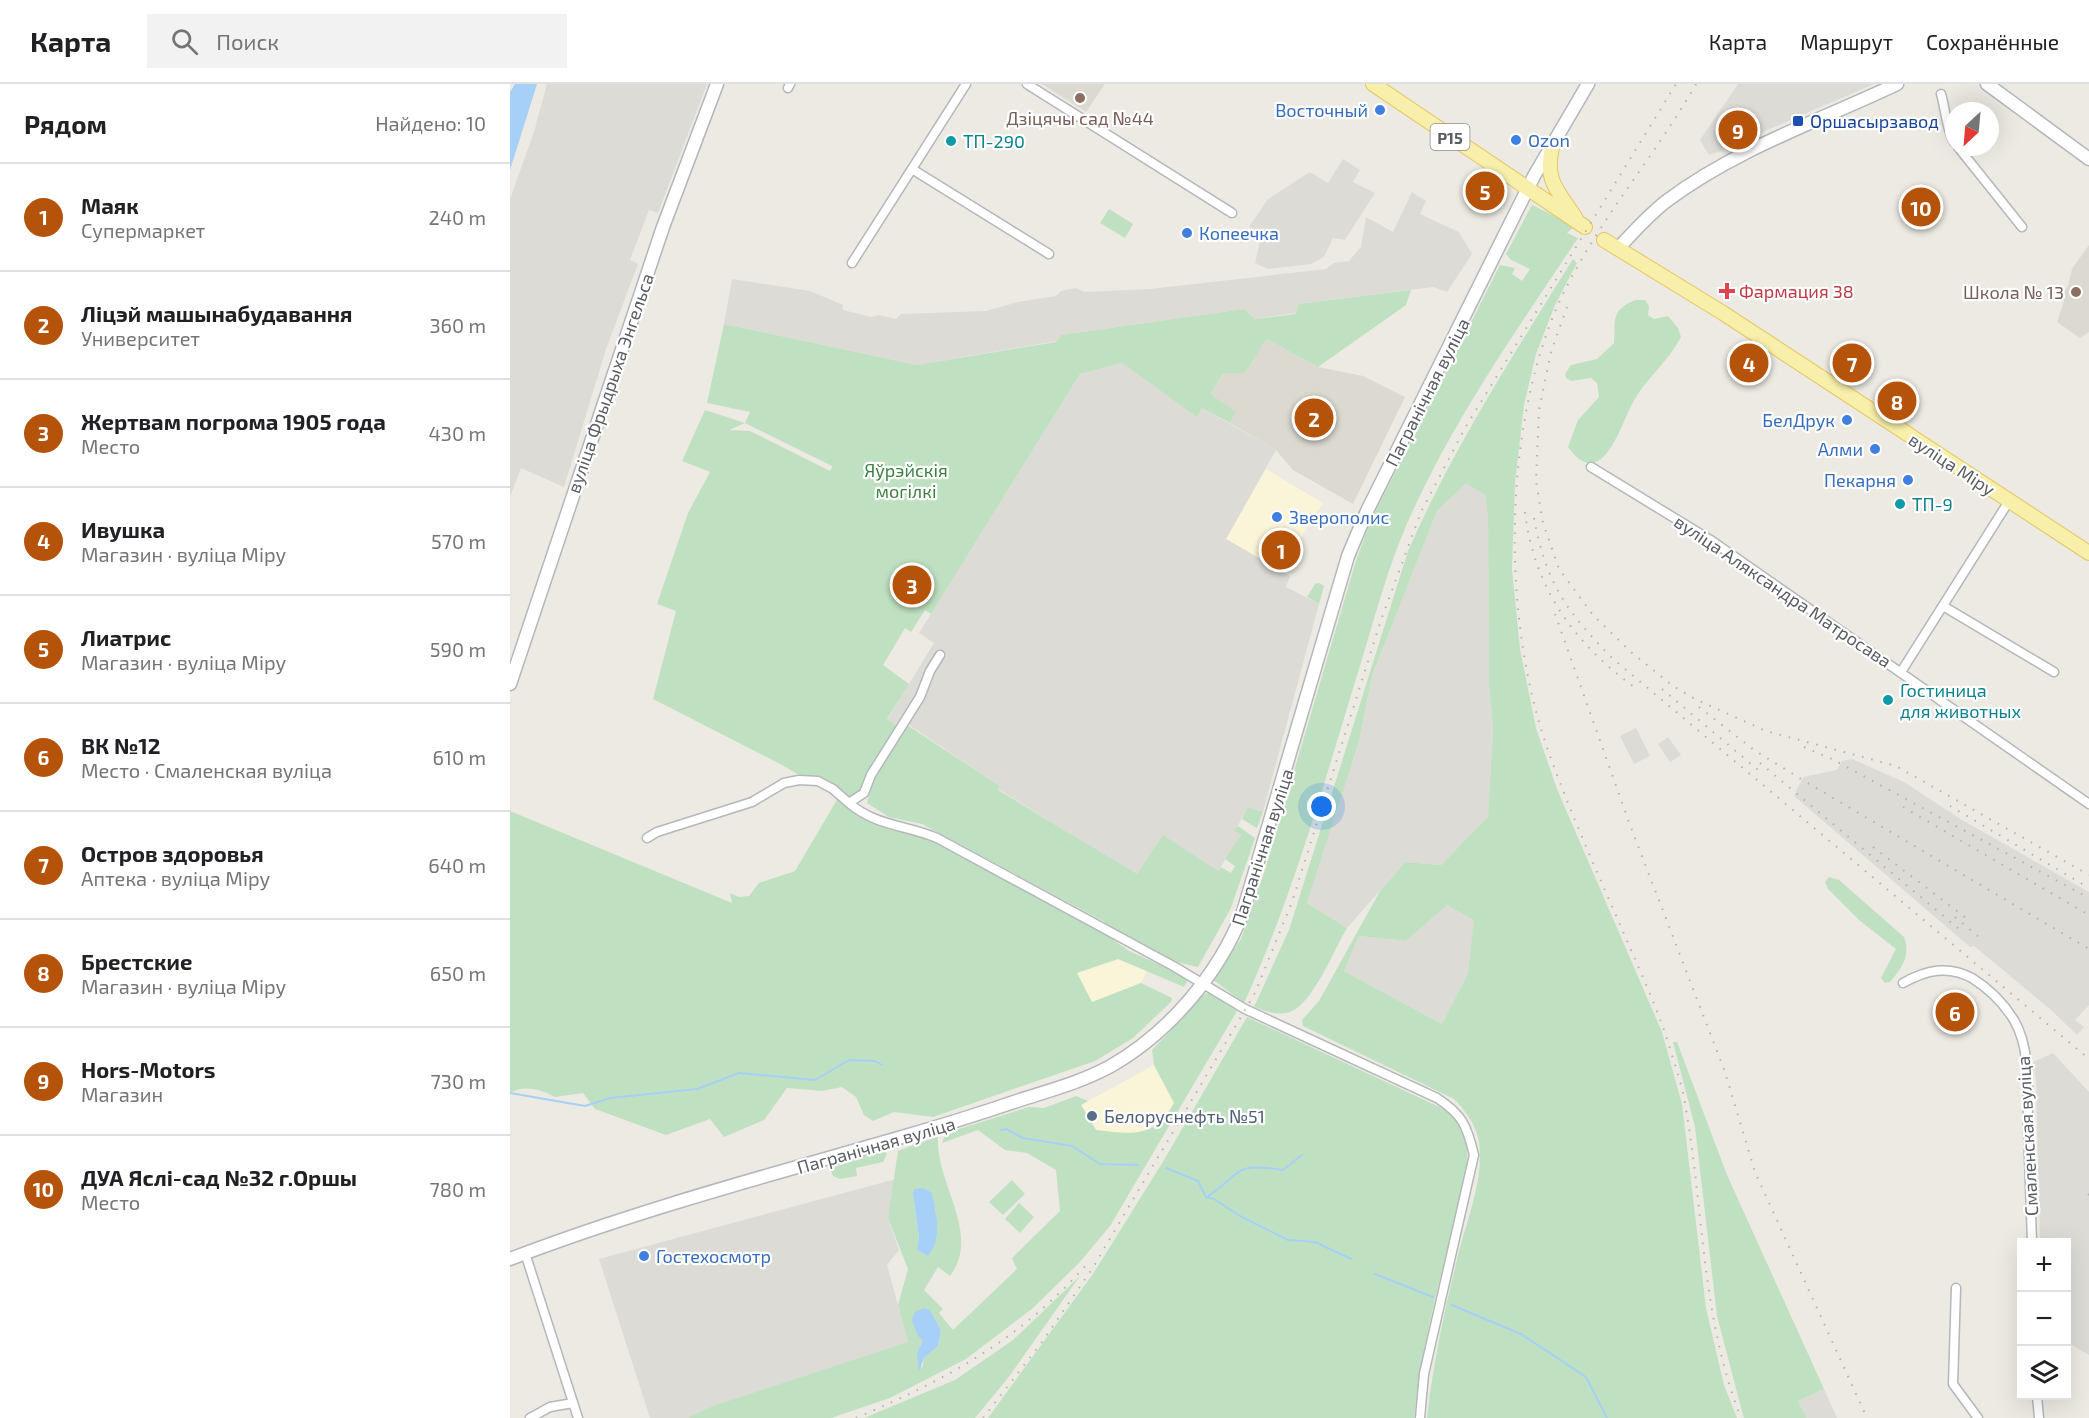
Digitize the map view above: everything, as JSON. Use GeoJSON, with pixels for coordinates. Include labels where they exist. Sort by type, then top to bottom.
{"type":"FeatureCollection","features":[{"type":"Feature","properties":{"kind":"main road","name":"вуліца Міру"},"geometry":{"type":"LineString","coordinates":[[1373,84],[1590,231],[1724,313],[2089,553]]}},
{"type":"Feature","properties":{"kind":"main road"},"geometry":{"type":"LineString","coordinates":[[1552,148],[1548,170],[1551,180],[1590,231]]}},
{"type":"Feature","properties":{"kind":"street","name":"вуліца Фрыдрыха Энгельса"},"geometry":{"type":"LineString","coordinates":[[510,684],[639,297],[717,84]]}},
{"type":"Feature","properties":{"kind":"street"},"geometry":{"type":"LineString","coordinates":[[852,263],[966,84]]}},
{"type":"Feature","properties":{"kind":"street"},"geometry":{"type":"LineString","coordinates":[[1026,84],[1232,213]]}},
{"type":"Feature","properties":{"kind":"street","name":"Пагранічная вуліца"},"geometry":{"type":"LineString","coordinates":[[510,1259],[636,1215],[943,1126],[1077,1082],[1110,1066],[1143,1045],[1173,1017],[1202,983],[1234,935],[1243,912],[1348,556],[1359,530],[1529,189],[1588,84]]}},
{"type":"Feature","properties":{"kind":"street"},"geometry":{"type":"LineString","coordinates":[[1618,248],[1665,201],[1697,180],[1744,154],[1897,84]]}},
{"type":"Feature","properties":{"kind":"street"},"geometry":{"type":"LineString","coordinates":[[1987,84],[2089,159]]}},
{"type":"Feature","properties":{"kind":"street"},"geometry":{"type":"LineString","coordinates":[[1941,94],[1945,108]]}},
{"type":"Feature","properties":{"kind":"street"},"geometry":{"type":"LineString","coordinates":[[1965,156],[2022,227]]}},
{"type":"Feature","properties":{"kind":"street"},"geometry":{"type":"LineString","coordinates":[[912,169],[1049,254]]}},
{"type":"Feature","properties":{"kind":"street","name":"вуліца Аляксандра Матросава"},"geometry":{"type":"LineString","coordinates":[[1591,467],[1712,541],[2089,804]]}},
{"type":"Feature","properties":{"kind":"street"},"geometry":{"type":"LineString","coordinates":[[1902,672],[2008,501]]}},
{"type":"Feature","properties":{"kind":"street"},"geometry":{"type":"LineString","coordinates":[[1943,606],[2054,672]]}},
{"type":"Feature","properties":{"kind":"street"},"geometry":{"type":"LineString","coordinates":[[849,803],[864,793],[871,775],[920,697],[940,655]]}},
{"type":"Feature","properties":{"kind":"street"},"geometry":{"type":"LineString","coordinates":[[647,838],[657,832],[752,802],[784,783],[799,780],[818,781],[833,789],[874,820],[922,831],[937,838],[1202,983],[1245,1009],[1437,1098],[1453,1108],[1468,1127],[1474,1155],[1424,1374],[1420,1418]]}},
{"type":"Feature","properties":{"kind":"street","name":"Смаленская вуліца"},"geometry":{"type":"LineString","coordinates":[[1903,983],[1918,974],[1937,970],[1959,971],[1978,982],[1998,1000],[2014,1021],[2026,1058],[2032,1238]]}},
{"type":"Feature","properties":{"kind":"street"},"geometry":{"type":"LineString","coordinates":[[525,1253],[578,1418]]}},
{"type":"Feature","properties":{"kind":"street"},"geometry":{"type":"LineString","coordinates":[[1956,1288],[1953,1384],[1978,1418]]}},
{"type":"Feature","properties":{"kind":"street"},"geometry":{"type":"LineString","coordinates":[[2037,1400],[2039,1418]]}},
{"type":"Feature","properties":{"kind":"street"},"geometry":{"type":"LineString","coordinates":[[530,1418],[550,1407],[573,1403]]}},
{"type":"Feature","properties":{"kind":"shaded area"},"geometry":{"type":"Polygon","coordinates":[[[547,84],[707,84],[658,213],[649,210],[630,260],[638,264],[606,349],[564,487],[521,468],[510,497],[510,199],[534,132],[547,84]]]}},
{"type":"Feature","properties":{"kind":"shaded area","name":"Дзіцячы сад №44"},"geometry":{"type":"Polygon","coordinates":[[[1042,84],[1105,84],[1086,112],[1042,84]]]}},
{"type":"Feature","properties":{"kind":"shaded area"},"geometry":{"type":"Polygon","coordinates":[[[1738,84],[1874,84],[1749,138],[1749,129],[1736,119],[1726,131],[1729,134],[1723,142],[1723,150],[1709,155],[1700,140],[1738,84]]]}},
{"type":"Feature","properties":{"kind":"shaded area"},"geometry":{"type":"Polygon","coordinates":[[[1343,159],[1360,170],[1353,182],[1375,193],[1345,240],[1333,238],[1324,257],[1311,264],[1268,269],[1255,263],[1260,242],[1257,233],[1249,227],[1268,199],[1310,172],[1328,183],[1343,159]]]}},
{"type":"Feature","properties":{"kind":"shaded area"},"geometry":{"type":"Polygon","coordinates":[[[1412,192],[1426,201],[1420,214],[1459,232],[1472,254],[1447,292],[1433,287],[1299,304],[1295,313],[1255,319],[1244,309],[1061,335],[1057,341],[917,365],[724,324],[732,279],[810,291],[843,305],[843,310],[871,317],[879,315],[896,319],[901,314],[986,311],[1018,302],[1056,296],[1061,291],[1076,288],[1084,292],[1150,289],[1326,269],[1334,263],[1349,261],[1361,247],[1366,217],[1393,232],[1412,192]]]}},
{"type":"Feature","properties":{"kind":"shaded area","name":"Школа № 13"},"geometry":{"type":"Polygon","coordinates":[[[2089,245],[2089,332],[2080,338],[2057,322],[2064,301],[2060,297],[2068,286],[2072,269],[2089,245]]]}},
{"type":"Feature","properties":{"kind":"shaded area"},"geometry":{"type":"Polygon","coordinates":[[[1267,339],[1318,367],[1363,376],[1405,397],[1353,504],[1293,470],[1276,450],[1230,423],[1236,412],[1211,394],[1223,373],[1245,373],[1267,339]]]}},
{"type":"Feature","properties":{"kind":"shaded area"},"geometry":{"type":"Polygon","coordinates":[[[1122,363],[1197,416],[1202,408],[1276,450],[1226,539],[1290,576],[1286,587],[1319,604],[1263,812],[1248,807],[1235,831],[1241,835],[1218,871],[1137,875],[998,789],[1000,786],[906,723],[897,726],[887,720],[934,643],[919,633],[1080,374],[1122,363]]]}},
{"type":"Feature","properties":{"kind":"shaded area"},"geometry":{"type":"Polygon","coordinates":[[[1266,469],[1323,503],[1280,570],[1226,539],[1266,469]]]}},
{"type":"Feature","properties":{"kind":"shaded area"},"geometry":{"type":"Polygon","coordinates":[[[1466,482],[1485,495],[1488,518],[1489,686],[1493,728],[1488,817],[1441,865],[1405,862],[1347,928],[1307,903],[1359,742],[1372,676],[1437,511],[1466,482]]]}},
{"type":"Feature","properties":{"kind":"shaded area"},"geometry":{"type":"Polygon","coordinates":[[[1636,728],[1650,756],[1634,764],[1620,736],[1636,728]]]}},
{"type":"Feature","properties":{"kind":"shaded area"},"geometry":{"type":"Polygon","coordinates":[[[1668,737],[1681,755],[1670,762],[1658,744],[1668,737]]]}},
{"type":"Feature","properties":{"kind":"shaded area"},"geometry":{"type":"Polygon","coordinates":[[[1852,759],[1904,782],[1962,820],[2089,892],[2089,1005],[2075,1020],[2084,1027],[2077,1035],[2051,1010],[1974,946],[1970,947],[1794,796],[1803,777],[1837,770],[1842,761],[1852,759]]]}},
{"type":"Feature","properties":{"kind":"shaded area"},"geometry":{"type":"Polygon","coordinates":[[[1447,905],[1475,919],[1468,973],[1442,1024],[1344,971],[1359,936],[1406,941],[1447,905]]]}},
{"type":"Feature","properties":{"kind":"shaded area"},"geometry":{"type":"Polygon","coordinates":[[[1118,959],[1147,971],[1141,983],[1091,1003],[1076,973],[1118,959]]]}},
{"type":"Feature","properties":{"kind":"shaded area"},"geometry":{"type":"Polygon","coordinates":[[[2053,1053],[2089,1092],[2089,1355],[2071,1344],[2071,1238],[2040,1238],[2036,1080],[2033,1062],[2053,1053]]]}},
{"type":"Feature","properties":{"kind":"shaded area"},"geometry":{"type":"Polygon","coordinates":[[[1154,1065],[1174,1103],[1167,1117],[1137,1135],[1096,1130],[1081,1105],[1154,1065]]]}},
{"type":"Feature","properties":{"kind":"shaded area"},"geometry":{"type":"Polygon","coordinates":[[[896,1179],[888,1218],[899,1250],[887,1265],[908,1342],[701,1418],[650,1418],[599,1259],[896,1179]]]}},
{"type":"Feature","properties":{"kind":"shaded area"},"geometry":{"type":"Polygon","coordinates":[[[1824,1389],[1837,1418],[1807,1418],[1798,1401],[1824,1389]]]}},
{"type":"Feature","properties":{"kind":"green space"},"geometry":{"type":"Polygon","coordinates":[[[1532,205],[1575,226],[1567,233],[1578,238],[1463,415],[1423,488],[1406,526],[1383,591],[1295,875],[1244,1003],[1212,979],[1241,939],[1265,870],[1355,564],[1371,520],[1500,265],[1515,268],[1512,274],[1522,281],[1530,269],[1511,260],[1506,254],[1532,205]]]}},
{"type":"Feature","properties":{"kind":"green space"},"geometry":{"type":"Polygon","coordinates":[[[1109,209],[1133,224],[1125,238],[1100,223],[1109,209]]]}},
{"type":"Feature","properties":{"kind":"green space"},"geometry":{"type":"Polygon","coordinates":[[[1573,259],[1577,263],[1555,305],[1536,354],[1524,405],[1515,483],[1512,569],[1520,649],[1536,728],[1557,789],[1662,1032],[1682,1104],[1706,1308],[1724,1385],[1737,1418],[1427,1418],[1444,1316],[1477,1185],[1480,1156],[1478,1136],[1463,1108],[1454,1099],[1303,1026],[1302,1020],[1319,1001],[1380,891],[1405,862],[1441,865],[1488,817],[1493,728],[1489,686],[1488,518],[1485,495],[1466,483],[1437,511],[1372,676],[1359,742],[1307,903],[1347,928],[1315,988],[1298,1007],[1290,1012],[1280,1013],[1254,1007],[1289,930],[1408,551],[1464,438],[1573,259]],[[1447,905],[1406,941],[1359,936],[1344,971],[1442,1024],[1468,973],[1474,920],[1447,905]]]}},
{"type":"Feature","properties":{"kind":"green space","name":"Яўрэйскія могілкі"},"geometry":{"type":"Polygon","coordinates":[[[1411,290],[1406,305],[1318,367],[1267,339],[1245,373],[1223,373],[1211,394],[1236,412],[1230,423],[1202,408],[1197,417],[1122,363],[1080,374],[931,614],[925,610],[911,632],[905,628],[883,665],[909,684],[887,719],[897,726],[868,773],[855,808],[919,831],[1095,927],[1129,951],[1174,971],[1188,980],[1184,987],[1118,959],[1077,973],[1092,1002],[1141,983],[1172,998],[1171,1002],[1133,1038],[1095,1061],[933,1117],[894,1112],[873,1121],[864,1115],[856,1097],[842,1087],[822,1091],[787,1088],[764,1120],[724,1137],[710,1119],[666,1135],[595,1109],[583,1093],[555,1097],[527,1088],[510,1093],[510,811],[732,903],[730,893],[739,897],[749,896],[759,883],[795,871],[838,798],[782,765],[653,699],[676,611],[657,604],[688,513],[710,472],[682,461],[705,410],[745,423],[750,412],[707,403],[724,324],[917,365],[1056,342],[1061,335],[1244,309],[1255,319],[1295,314],[1299,304],[1411,290]],[[745,423],[729,430],[750,431],[830,471],[832,466],[745,423]]]}},
{"type":"Feature","properties":{"kind":"green space"},"geometry":{"type":"Polygon","coordinates":[[[1635,300],[1645,300],[1649,306],[1648,315],[1654,319],[1668,316],[1678,328],[1681,337],[1636,397],[1610,449],[1601,459],[1592,463],[1581,460],[1568,447],[1578,420],[1599,397],[1597,383],[1591,378],[1571,381],[1566,378],[1565,374],[1571,365],[1597,359],[1614,343],[1618,312],[1635,300]]]}},
{"type":"Feature","properties":{"kind":"green space"},"geometry":{"type":"Polygon","coordinates":[[[1319,583],[1324,586],[1319,604],[1307,597],[1315,584],[1319,583]]]}},
{"type":"Feature","properties":{"kind":"green space"},"geometry":{"type":"Polygon","coordinates":[[[907,725],[1000,786],[998,790],[1137,874],[1163,835],[1218,871],[1221,867],[1231,873],[1235,866],[1225,859],[1241,835],[1234,831],[1238,826],[1255,838],[1231,908],[1198,967],[1173,961],[1130,943],[1103,921],[922,824],[889,817],[867,803],[875,775],[907,725]]]}},
{"type":"Feature","properties":{"kind":"green space"},"geometry":{"type":"Polygon","coordinates":[[[1248,807],[1263,812],[1257,828],[1242,819],[1248,807]]]}},
{"type":"Feature","properties":{"kind":"green space"},"geometry":{"type":"Polygon","coordinates":[[[1829,877],[1839,880],[1904,937],[1906,955],[1890,982],[1885,983],[1881,978],[1896,949],[1859,920],[1828,889],[1825,882],[1829,877]]]}},
{"type":"Feature","properties":{"kind":"green space"},"geometry":{"type":"Polygon","coordinates":[[[1209,993],[1237,1011],[1110,1226],[1079,1263],[1033,1308],[966,1359],[890,1398],[831,1418],[688,1418],[713,1406],[908,1342],[898,1305],[908,1269],[888,1218],[898,1151],[938,1136],[939,1154],[955,1208],[961,1243],[959,1260],[950,1276],[938,1267],[924,1290],[943,1309],[939,1313],[953,1330],[1017,1269],[1012,1258],[1060,1211],[1056,1170],[1027,1153],[1005,1150],[978,1130],[942,1143],[946,1133],[1029,1107],[1044,1108],[1076,1096],[1088,1101],[1081,1105],[1096,1130],[1131,1133],[1150,1128],[1166,1115],[1174,1103],[1154,1065],[1152,1050],[1185,1016],[1199,995],[1209,993]],[[913,1194],[919,1239],[917,1250],[928,1256],[913,1194]],[[930,1310],[923,1340],[917,1353],[922,1369],[924,1358],[938,1346],[941,1330],[930,1310]]]}},
{"type":"Feature","properties":{"kind":"green space"},"geometry":{"type":"Polygon","coordinates":[[[1247,1017],[1448,1111],[1463,1134],[1467,1151],[1466,1177],[1431,1315],[1414,1418],[988,1418],[1093,1274],[1164,1160],[1247,1017]]]}},
{"type":"Feature","properties":{"kind":"green space"},"geometry":{"type":"Polygon","coordinates":[[[1673,1042],[1677,1042],[1727,1175],[1824,1389],[1798,1401],[1807,1418],[1744,1418],[1717,1316],[1695,1127],[1673,1042]]]}},
{"type":"Feature","properties":{"kind":"green space"},"geometry":{"type":"Polygon","coordinates":[[[884,1150],[887,1154],[883,1162],[856,1168],[857,1176],[840,1179],[833,1176],[830,1168],[833,1162],[884,1150]]]}},
{"type":"Feature","properties":{"kind":"green space"},"geometry":{"type":"Polygon","coordinates":[[[1012,1180],[1025,1194],[1003,1215],[989,1202],[1012,1180]]]}},
{"type":"Feature","properties":{"kind":"green space"},"geometry":{"type":"Polygon","coordinates":[[[1019,1203],[1034,1217],[1020,1233],[1005,1219],[1019,1203]]]}},
{"type":"Feature","properties":{"kind":"green space"},"geometry":{"type":"Polygon","coordinates":[[[1080,1276],[1008,1378],[975,1418],[864,1418],[955,1380],[1013,1340],[1080,1276]]]}},
{"type":"Feature","properties":{"kind":"water"},"geometry":{"type":"Polygon","coordinates":[[[515,84],[537,84],[510,170],[510,92],[515,84]]]}},
{"type":"Feature","properties":{"kind":"water"},"geometry":{"type":"Polygon","coordinates":[[[923,1188],[932,1193],[937,1226],[936,1241],[928,1256],[917,1250],[919,1238],[913,1194],[914,1189],[923,1188]]]}},
{"type":"Feature","properties":{"kind":"water"},"geometry":{"type":"Polygon","coordinates":[[[924,1308],[930,1310],[941,1330],[938,1346],[924,1358],[919,1371],[917,1353],[923,1340],[918,1336],[912,1320],[915,1312],[924,1308]]]}},
{"type":"Feature","properties":{"kind":"waterway"},"geometry":{"type":"LineString","coordinates":[[510,1093],[585,1106],[610,1098],[697,1089],[739,1073],[815,1080],[849,1060],[875,1061],[882,1065]]}},
{"type":"Feature","properties":{"kind":"waterway"},"geometry":{"type":"LineString","coordinates":[[1001,1130],[1006,1129],[1023,1138],[1072,1146],[1100,1164],[1138,1165]]}},
{"type":"Feature","properties":{"kind":"waterway"},"geometry":{"type":"LineString","coordinates":[[1207,1197],[1240,1171],[1255,1167],[1283,1170],[1302,1155]]}},
{"type":"Feature","properties":{"kind":"waterway"},"geometry":{"type":"LineString","coordinates":[[1166,1168],[1198,1181],[1206,1197],[1214,1199],[1240,1216],[1288,1240],[1315,1242],[1351,1259]]}},
{"type":"Feature","properties":{"kind":"waterway"},"geometry":{"type":"LineString","coordinates":[[1375,1274],[1433,1297]]}},
{"type":"Feature","properties":{"kind":"waterway"},"geometry":{"type":"LineString","coordinates":[[1452,1305],[1521,1334],[1586,1377],[1607,1418]]}},
{"type":"Feature","properties":{"kind":"railway"},"geometry":{"type":"LineString","coordinates":[[983,1418],[1042,1342],[1092,1269],[1255,993],[1292,902],[1381,620],[1421,512],[1465,428],[1676,84]]}},
{"type":"Feature","properties":{"kind":"railway"},"geometry":{"type":"LineString","coordinates":[[1696,84],[1661,140],[1605,221],[1557,307],[1539,358],[1526,412],[1518,470],[1515,529],[1516,589],[1523,646],[1534,702],[1549,753],[1578,828],[1655,1007],[1680,1081],[1691,1143],[1705,1262],[1718,1341],[1741,1418]]}},
{"type":"Feature","properties":{"kind":"railway"},"geometry":{"type":"LineString","coordinates":[[1567,307],[1551,352],[1539,410],[1536,481],[1543,523],[1559,569],[1593,615],[1631,652],[1673,686],[1695,699],[1766,731],[1896,766],[2089,875]]}},
{"type":"Feature","properties":{"kind":"railway"},"geometry":{"type":"LineString","coordinates":[[1525,512],[1537,565],[1560,612],[1593,652],[1634,687]]}},
{"type":"Feature","properties":{"kind":"railway"},"geometry":{"type":"LineString","coordinates":[[1534,518],[1545,561],[1560,595],[1582,625],[1612,658],[2089,1059]]}},
{"type":"Feature","properties":{"kind":"railway"},"geometry":{"type":"LineString","coordinates":[[1555,614],[1630,825],[1725,1072],[1755,1172],[1867,1418]]}},
{"type":"Feature","properties":{"kind":"railway"},"geometry":{"type":"LineString","coordinates":[[1662,689],[1763,774]]}},
{"type":"Feature","properties":{"kind":"railway"},"geometry":{"type":"LineString","coordinates":[[1699,707],[1754,750],[2089,949]]}},
{"type":"Feature","properties":{"kind":"railway"},"geometry":{"type":"LineString","coordinates":[[1804,747],[1832,759],[2089,898]]}},
{"type":"Feature","properties":{"kind":"railway"},"geometry":{"type":"LineString","coordinates":[[1760,763],[1959,929]]}},
{"type":"Feature","properties":{"kind":"railway"},"geometry":{"type":"LineString","coordinates":[[1950,806],[2089,888]]}},
{"type":"Feature","properties":{"kind":"railway"},"geometry":{"type":"LineString","coordinates":[[1903,807],[2089,915]]}},
{"type":"Feature","properties":{"kind":"railway"},"geometry":{"type":"LineString","coordinates":[[1873,847],[1966,918]]}},
{"type":"Feature","properties":{"kind":"railway"},"geometry":{"type":"LineString","coordinates":[[1955,917],[1980,938]]}},
{"type":"Feature","properties":{"kind":"railway"},"geometry":{"type":"LineString","coordinates":[[856,1418],[922,1388],[981,1354],[1036,1314],[1088,1263]]}},
{"type":"Feature","properties":{"kind":"place","name":"Дзіцячы сад №44"},"geometry":{"type":"Point","coordinates":[1080,98]}},
{"type":"Feature","properties":{"kind":"place","name":"Восточный"},"geometry":{"type":"Point","coordinates":[1380,110]}},
{"type":"Feature","properties":{"kind":"place","name":"Оршасырзавод"},"geometry":{"type":"Point","coordinates":[1798,121]}},
{"type":"Feature","properties":{"kind":"place","name":"Hors-Motors"},"geometry":{"type":"Point","coordinates":[1738,130]}},
{"type":"Feature","properties":{"kind":"place","name":"Ozon"},"geometry":{"type":"Point","coordinates":[1516,140]}},
{"type":"Feature","properties":{"kind":"place","name":"ТП-290"},"geometry":{"type":"Point","coordinates":[951,141]}},
{"type":"Feature","properties":{"kind":"place","name":"Лиатрис"},"geometry":{"type":"Point","coordinates":[1485,191]}},
{"type":"Feature","properties":{"kind":"place","name":"ДУА Яслі-сад №32 г.Оршы"},"geometry":{"type":"Point","coordinates":[1921,207]}},
{"type":"Feature","properties":{"kind":"place","name":"Копеечка"},"geometry":{"type":"Point","coordinates":[1187,233]}},
{"type":"Feature","properties":{"kind":"place","name":"Фармация 38"},"geometry":{"type":"Point","coordinates":[1727,291]}},
{"type":"Feature","properties":{"kind":"place","name":"Школа № 13"},"geometry":{"type":"Point","coordinates":[2076,292]}},
{"type":"Feature","properties":{"kind":"place","name":"Ивушка"},"geometry":{"type":"Point","coordinates":[1749,363]}},
{"type":"Feature","properties":{"kind":"place","name":"Остров здоровья"},"geometry":{"type":"Point","coordinates":[1852,363]}},
{"type":"Feature","properties":{"kind":"place","name":"Брестские"},"geometry":{"type":"Point","coordinates":[1897,401]}},
{"type":"Feature","properties":{"kind":"place","name":"Ліцэй машынабудавання"},"geometry":{"type":"Point","coordinates":[1314,418]}},
{"type":"Feature","properties":{"kind":"place","name":"БелДрук"},"geometry":{"type":"Point","coordinates":[1847,420]}},
{"type":"Feature","properties":{"kind":"place","name":"Алми"},"geometry":{"type":"Point","coordinates":[1875,449]}},
{"type":"Feature","properties":{"kind":"place","name":"Пекарня"},"geometry":{"type":"Point","coordinates":[1908,480]}},
{"type":"Feature","properties":{"kind":"place","name":"ТП-9"},"geometry":{"type":"Point","coordinates":[1900,504]}},
{"type":"Feature","properties":{"kind":"place","name":"Зверополис"},"geometry":{"type":"Point","coordinates":[1277,517]}},
{"type":"Feature","properties":{"kind":"place","name":"Маяк"},"geometry":{"type":"Point","coordinates":[1281,550]}},
{"type":"Feature","properties":{"kind":"place","name":"Жертвам погрома 1905 года"},"geometry":{"type":"Point","coordinates":[912,585]}},
{"type":"Feature","properties":{"kind":"place","name":"Гостиница для животных"},"geometry":{"type":"Point","coordinates":[1888,700]}},
{"type":"Feature","properties":{"kind":"place","name":"ВК №12"},"geometry":{"type":"Point","coordinates":[1955,1012]}},
{"type":"Feature","properties":{"kind":"place","name":"Белоруснефть №51"},"geometry":{"type":"Point","coordinates":[1092,1116]}},
{"type":"Feature","properties":{"kind":"place","name":"Гостехосмотр"},"geometry":{"type":"Point","coordinates":[644,1256]}}]}
